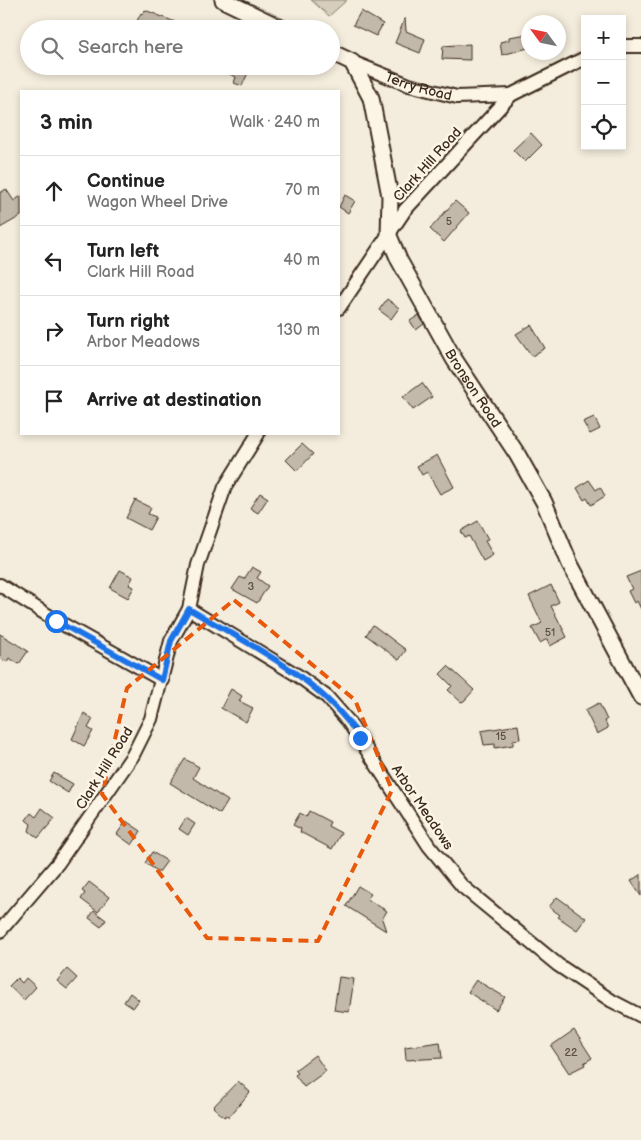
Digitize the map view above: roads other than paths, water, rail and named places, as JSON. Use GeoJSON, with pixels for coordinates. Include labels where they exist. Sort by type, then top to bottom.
{"type":"FeatureCollection","features":[{"type":"Feature","properties":{"kind":"street"},"geometry":{"type":"LineString","coordinates":[[223,0],[264,20]]}},
{"type":"Feature","properties":{"kind":"street"},"geometry":{"type":"LineString","coordinates":[[626,46],[641,46]]}},
{"type":"Feature","properties":{"kind":"street","name":"Terry Road"},"geometry":{"type":"LineString","coordinates":[[340,56],[409,85],[457,97],[511,95]]}},
{"type":"Feature","properties":{"kind":"street"},"geometry":{"type":"LineString","coordinates":[[511,95],[581,60]]}},
{"type":"Feature","properties":{"kind":"street","name":"Bronson Road"},"geometry":{"type":"LineString","coordinates":[[352,62],[371,98],[390,196],[389,236],[399,260],[454,359],[517,454],[544,502],[570,564],[641,698]]}},
{"type":"Feature","properties":{"kind":"street","name":"Clark Hill Road"},"geometry":{"type":"LineString","coordinates":[[340,307],[389,236],[404,210],[511,95]]}},
{"type":"Feature","properties":{"kind":"street","name":"Clark Hill Road"},"geometry":{"type":"LineString","coordinates":[[0,931],[58,863],[132,755],[151,719],[171,641],[189,609],[198,565],[225,488],[257,435]]}},
{"type":"Feature","properties":{"kind":"street"},"geometry":{"type":"LineString","coordinates":[[0,584],[56,621],[162,680]]}},
{"type":"Feature","properties":{"kind":"street","name":"Arbor Meadows"},"geometry":{"type":"LineString","coordinates":[[189,609],[297,675],[327,697],[348,721],[429,846],[462,886],[558,965],[612,1001],[641,1016]]}}]}
